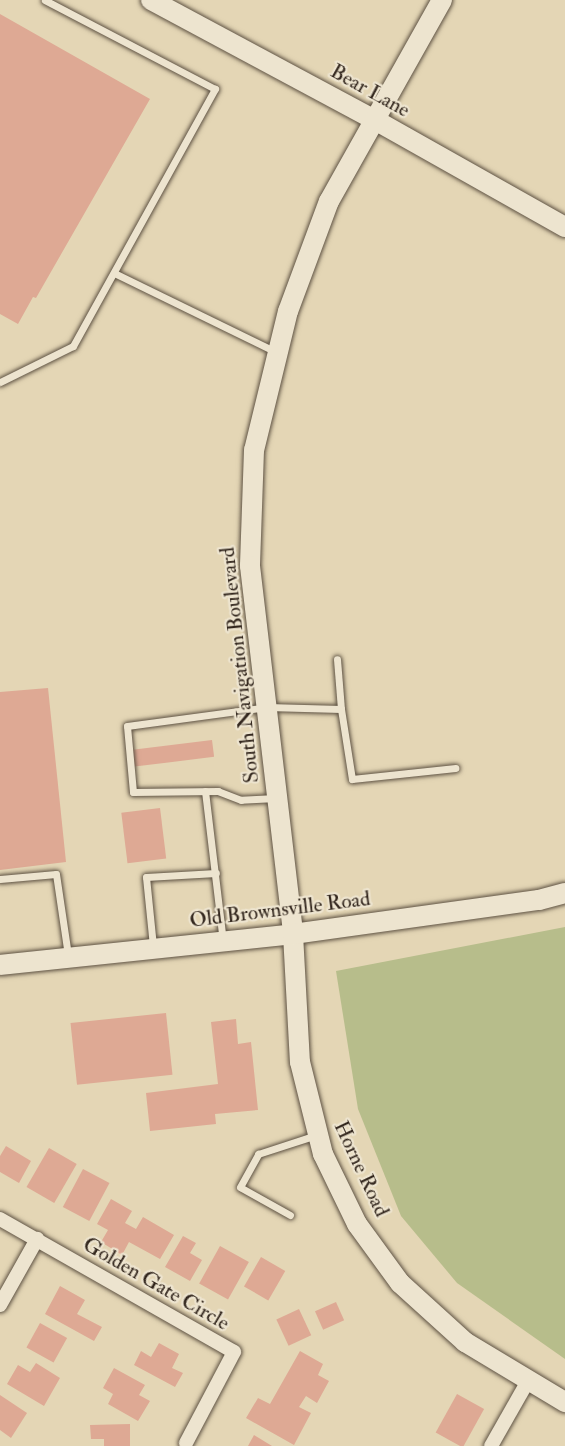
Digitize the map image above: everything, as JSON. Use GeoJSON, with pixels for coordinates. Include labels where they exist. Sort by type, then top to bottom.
{"type":"FeatureCollection","features":[{"type":"Feature","properties":{"kind":"street","name":"Bear Lane"},"geometry":{"type":"LineString","coordinates":[[150,0],[375,120],[565,226]]}},
{"type":"Feature","properties":{"kind":"street","name":"South Navigation Boulevard"},"geometry":{"type":"LineString","coordinates":[[293,934],[250,566],[254,450],[288,311],[328,201],[442,0]]}},
{"type":"Feature","properties":{"kind":"street","name":"Old Brownsville Road"},"geometry":{"type":"LineString","coordinates":[[0,965],[154,948],[224,943],[539,900],[565,893]]}},
{"type":"Feature","properties":{"kind":"street","name":"Horne Road"},"geometry":{"type":"LineString","coordinates":[[293,934],[300,1062],[316,1135],[357,1224],[400,1282],[465,1342],[528,1382],[565,1402]]}},
{"type":"Feature","properties":{"kind":"street","name":"Golden Gate Circle"},"geometry":{"type":"LineString","coordinates":[[0,1219],[234,1352],[186,1443]]}},
{"type":"Feature","properties":{"kind":"street"},"geometry":{"type":"LineString","coordinates":[[0,1305],[37,1239]]}},
{"type":"Feature","properties":{"kind":"street"},"geometry":{"type":"LineString","coordinates":[[491,1446],[528,1382]]}},
{"type":"Feature","properties":{"kind":"lane"},"geometry":{"type":"LineString","coordinates":[[0,381],[73,346],[215,89],[45,0]]}},
{"type":"Feature","properties":{"kind":"lane"},"geometry":{"type":"LineString","coordinates":[[114,273],[278,353]]}},
{"type":"Feature","properties":{"kind":"lane"},"geometry":{"type":"LineString","coordinates":[[337,658],[341,709],[352,779],[455,768]]}},
{"type":"Feature","properties":{"kind":"lane"},"geometry":{"type":"LineString","coordinates":[[278,797],[241,800],[218,791],[133,792],[127,726],[267,707],[341,709]]}},
{"type":"Feature","properties":{"kind":"lane"},"geometry":{"type":"LineString","coordinates":[[205,792],[224,943]]}},
{"type":"Feature","properties":{"kind":"lane"},"geometry":{"type":"LineString","coordinates":[[154,948],[147,877],[216,873]]}},
{"type":"Feature","properties":{"kind":"lane"},"geometry":{"type":"LineString","coordinates":[[0,879],[56,874],[69,957]]}},
{"type":"Feature","properties":{"kind":"lane"},"geometry":{"type":"LineString","coordinates":[[290,1215],[240,1187],[258,1154],[316,1135]]}},
{"type":"Feature","properties":{"kind":"green space"},"geometry":{"type":"Polygon","coordinates":[[[565,927],[565,1359],[457,1283],[401,1216],[358,1109],[336,971],[565,927]]]}},
{"type":"Feature","properties":{"kind":"building"},"geometry":{"type":"Polygon","coordinates":[[[0,14],[150,99],[36,298],[33,297],[18,324],[0,314],[0,14]]]}},
{"type":"Feature","properties":{"kind":"building"},"geometry":{"type":"Polygon","coordinates":[[[48,688],[66,862],[0,870],[0,692],[48,688]]]}},
{"type":"Feature","properties":{"kind":"building"},"geometry":{"type":"Polygon","coordinates":[[[212,740],[214,757],[133,767],[131,750],[212,740]]]}},
{"type":"Feature","properties":{"kind":"building"},"geometry":{"type":"Polygon","coordinates":[[[160,808],[166,859],[128,863],[121,813],[160,808]]]}},
{"type":"Feature","properties":{"kind":"building"},"geometry":{"type":"Polygon","coordinates":[[[166,1013],[172,1075],[77,1085],[71,1023],[166,1013]]]}},
{"type":"Feature","properties":{"kind":"building"},"geometry":{"type":"Polygon","coordinates":[[[236,1019],[238,1044],[251,1042],[258,1110],[215,1114],[216,1124],[150,1131],[146,1093],[218,1084],[211,1022],[236,1019]]]}},
{"type":"Feature","properties":{"kind":"building"},"geometry":{"type":"Polygon","coordinates":[[[6,1146],[31,1161],[19,1183],[0,1172],[0,1156],[6,1146]]]}},
{"type":"Feature","properties":{"kind":"building"},"geometry":{"type":"Polygon","coordinates":[[[49,1148],[77,1164],[54,1203],[26,1187],[49,1148]]]}},
{"type":"Feature","properties":{"kind":"building"},"geometry":{"type":"Polygon","coordinates":[[[83,1169],[109,1183],[89,1221],[63,1207],[83,1169]]]}},
{"type":"Feature","properties":{"kind":"building"},"geometry":{"type":"Polygon","coordinates":[[[111,1199],[132,1211],[125,1223],[136,1229],[143,1217],[174,1235],[160,1259],[129,1242],[122,1255],[101,1242],[108,1230],[97,1224],[111,1199]]]}},
{"type":"Feature","properties":{"kind":"building"},"geometry":{"type":"Polygon","coordinates":[[[183,1236],[196,1243],[190,1253],[202,1260],[190,1281],[165,1267],[183,1236]]]}},
{"type":"Feature","properties":{"kind":"building"},"geometry":{"type":"Polygon","coordinates":[[[220,1246],[249,1262],[228,1300],[199,1284],[220,1246]]]}},
{"type":"Feature","properties":{"kind":"building"},"geometry":{"type":"Polygon","coordinates":[[[261,1257],[285,1271],[268,1300],[244,1286],[261,1257]]]}},
{"type":"Feature","properties":{"kind":"building"},"geometry":{"type":"Polygon","coordinates":[[[60,1286],[85,1300],[77,1314],[102,1327],[94,1341],[45,1314],[60,1286]]]}},
{"type":"Feature","properties":{"kind":"building"},"geometry":{"type":"Polygon","coordinates":[[[336,1302],[344,1320],[323,1330],[315,1311],[336,1302]]]}},
{"type":"Feature","properties":{"kind":"building"},"geometry":{"type":"Polygon","coordinates":[[[299,1309],[311,1335],[289,1346],[276,1320],[299,1309]]]}},
{"type":"Feature","properties":{"kind":"building"},"geometry":{"type":"Polygon","coordinates":[[[40,1323],[67,1338],[54,1363],[26,1347],[40,1323]]]}},
{"type":"Feature","properties":{"kind":"building"},"geometry":{"type":"Polygon","coordinates":[[[159,1343],[179,1354],[172,1368],[183,1373],[175,1387],[134,1365],[141,1351],[151,1357],[159,1343]]]}},
{"type":"Feature","properties":{"kind":"building"},"geometry":{"type":"Polygon","coordinates":[[[300,1351],[323,1364],[318,1375],[329,1381],[317,1403],[306,1396],[299,1407],[311,1413],[294,1445],[246,1418],[258,1398],[270,1404],[300,1351]]]}},
{"type":"Feature","properties":{"kind":"building"},"geometry":{"type":"Polygon","coordinates":[[[36,1363],[60,1378],[44,1406],[7,1384],[18,1365],[30,1372],[36,1363]]]}},
{"type":"Feature","properties":{"kind":"building"},"geometry":{"type":"Polygon","coordinates":[[[114,1368],[145,1385],[139,1395],[150,1401],[138,1421],[108,1404],[113,1394],[103,1388],[114,1368]]]}},
{"type":"Feature","properties":{"kind":"building"},"geometry":{"type":"Polygon","coordinates":[[[457,1394],[484,1409],[464,1446],[436,1432],[457,1394]]]}},
{"type":"Feature","properties":{"kind":"building"},"geometry":{"type":"Polygon","coordinates":[[[0,1395],[27,1413],[11,1438],[0,1430],[0,1395]]]}},
{"type":"Feature","properties":{"kind":"building"},"geometry":{"type":"Polygon","coordinates":[[[130,1424],[130,1446],[104,1446],[104,1439],[91,1439],[90,1425],[130,1424]]]}},
{"type":"Feature","properties":{"kind":"building"},"geometry":{"type":"Polygon","coordinates":[[[254,1435],[272,1446],[248,1446],[254,1435]]]}}]}
